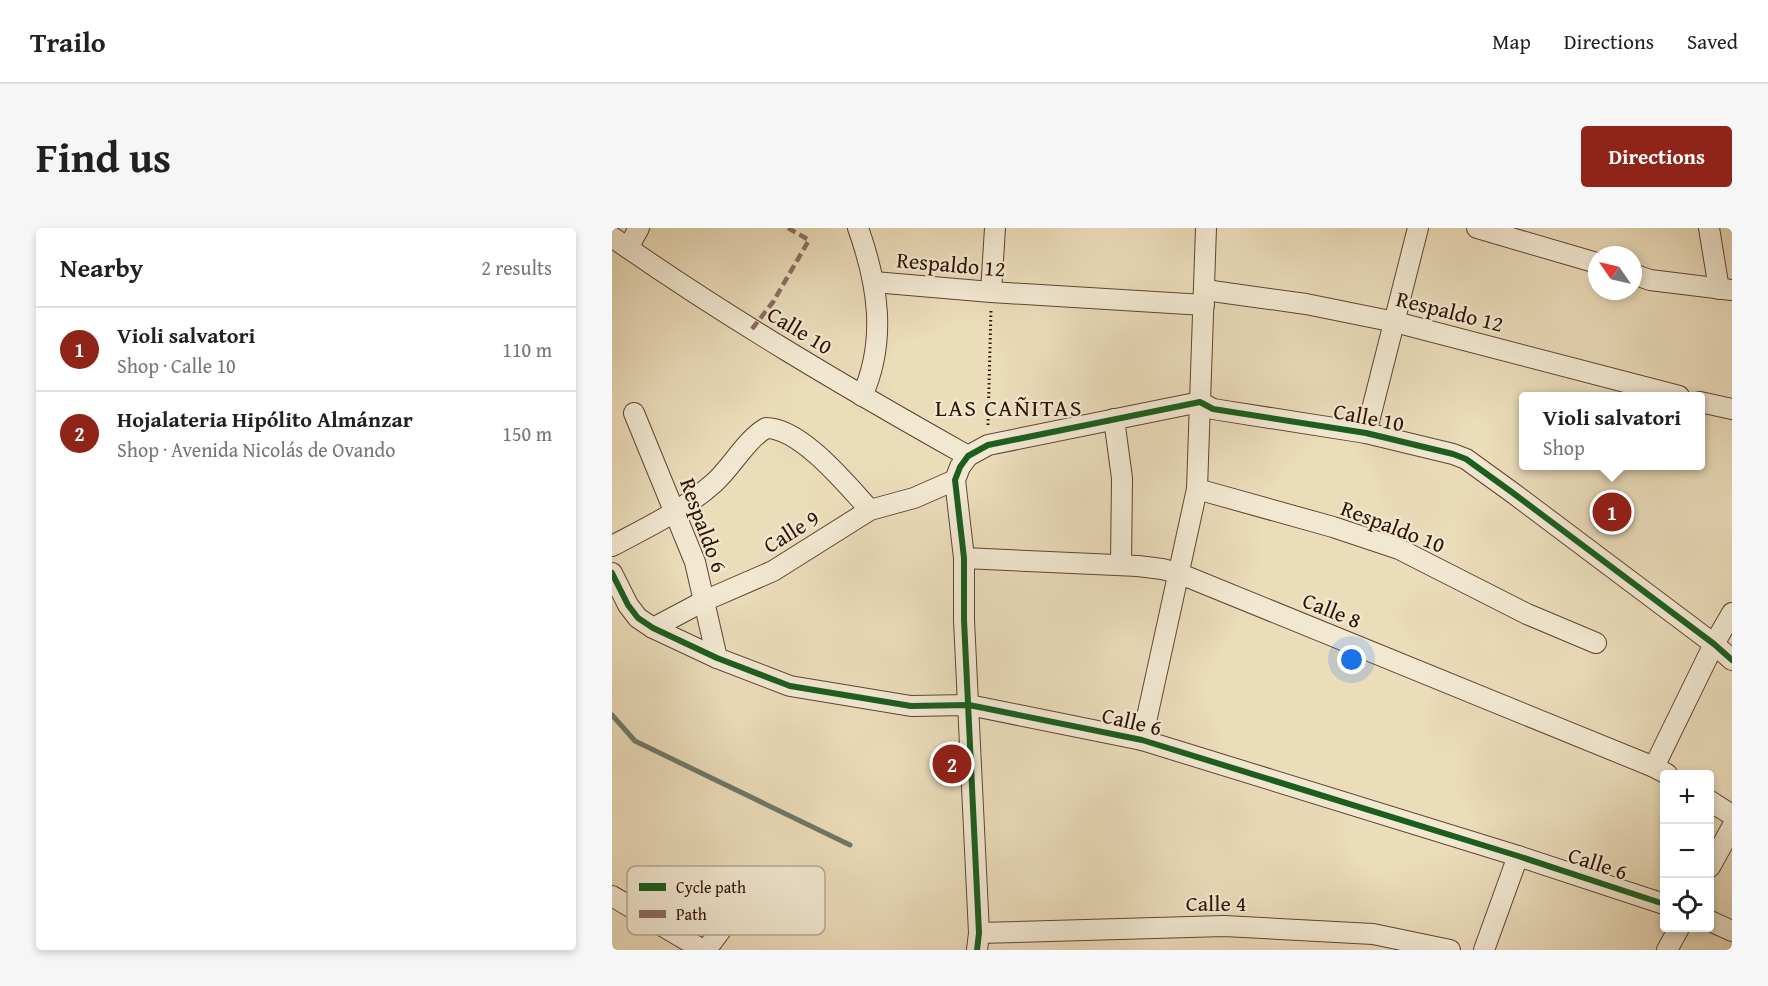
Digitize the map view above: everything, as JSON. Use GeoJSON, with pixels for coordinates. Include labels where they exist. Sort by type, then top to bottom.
{"type":"FeatureCollection","features":[{"type":"Feature","properties":{"kind":"street"},"geometry":{"type":"LineString","coordinates":[[620,243],[639,228]]}},
{"type":"Feature","properties":{"kind":"street"},"geometry":{"type":"LineString","coordinates":[[858,228],[874,282],[878,338],[870,378],[862,396]]}},
{"type":"Feature","properties":{"kind":"street"},"geometry":{"type":"LineString","coordinates":[[991,292],[994,228]]}},
{"type":"Feature","properties":{"kind":"street"},"geometry":{"type":"LineString","coordinates":[[1142,740],[1197,489],[1206,228]]}},
{"type":"Feature","properties":{"kind":"street"},"geometry":{"type":"LineString","coordinates":[[1366,433],[1418,228]]}},
{"type":"Feature","properties":{"kind":"street"},"geometry":{"type":"LineString","coordinates":[[1478,228],[1588,260]]}},
{"type":"Feature","properties":{"kind":"street"},"geometry":{"type":"LineString","coordinates":[[1642,277],[1725,289],[1708,228]]}},
{"type":"Feature","properties":{"kind":"street","name":"Calle 10"},"geometry":{"type":"LineString","coordinates":[[620,243],[752,329],[862,396],[968,456],[988,445],[1200,402],[1213,409],[1366,433],[1454,454],[1466,459],[1714,644],[1732,660]]}},
{"type":"Feature","properties":{"kind":"street","name":"Respaldo 12"},"geometry":{"type":"LineString","coordinates":[[874,282],[991,292],[1204,298],[1306,304],[1395,322],[1664,392]]}},
{"type":"Feature","properties":{"kind":"street"},"geometry":{"type":"LineString","coordinates":[[1705,403],[1732,409]]}},
{"type":"Feature","properties":{"kind":"street","name":"Respaldo 6"},"geometry":{"type":"LineString","coordinates":[[634,413],[696,562],[717,658]]}},
{"type":"Feature","properties":{"kind":"street"},"geometry":{"type":"LineString","coordinates":[[1114,419],[1122,478],[1120,565]]}},
{"type":"Feature","properties":{"kind":"street"},"geometry":{"type":"LineString","coordinates":[[612,546],[675,513],[730,468],[758,433],[766,428],[784,431],[827,463],[870,510]]}},
{"type":"Feature","properties":{"kind":"street"},"geometry":{"type":"LineString","coordinates":[[968,456],[955,480],[964,558],[978,942]]}},
{"type":"Feature","properties":{"kind":"street","name":"Calle 9"},"geometry":{"type":"LineString","coordinates":[[653,628],[704,601],[772,571],[870,510],[914,498],[955,480]]}},
{"type":"Feature","properties":{"kind":"street","name":"Respaldo 10"},"geometry":{"type":"LineString","coordinates":[[1197,489],[1399,549],[1527,614],[1596,643]]}},
{"type":"Feature","properties":{"kind":"street","name":"Calle 8"},"geometry":{"type":"LineString","coordinates":[[964,558],[1120,565],[1178,573],[1660,771]]}},
{"type":"Feature","properties":{"kind":"street","name":"Calle 6"},"geometry":{"type":"LineString","coordinates":[[612,573],[628,605],[638,618],[653,628],[717,658],[790,686],[911,706],[969,705],[1142,740],[1660,902]]}},
{"type":"Feature","properties":{"kind":"street"},"geometry":{"type":"LineString","coordinates":[[1660,770],[1714,644],[1732,613]]}},
{"type":"Feature","properties":{"kind":"street"},"geometry":{"type":"LineString","coordinates":[[1714,804],[1732,815]]}},
{"type":"Feature","properties":{"kind":"street"},"geometry":{"type":"LineString","coordinates":[[1714,860],[1732,827]]}},
{"type":"Feature","properties":{"kind":"street"},"geometry":{"type":"LineString","coordinates":[[1484,950],[1518,856]]}},
{"type":"Feature","properties":{"kind":"street"},"geometry":{"type":"LineString","coordinates":[[612,896],[627,905]]}},
{"type":"Feature","properties":{"kind":"street"},"geometry":{"type":"LineString","coordinates":[[1714,923],[1732,931]]}},
{"type":"Feature","properties":{"kind":"street","name":"Calle 4"},"geometry":{"type":"LineString","coordinates":[[978,942],[1224,926],[1373,934],[1450,950]]}},
{"type":"Feature","properties":{"kind":"street"},"geometry":{"type":"LineString","coordinates":[[679,935],[705,950],[716,935]]}},
{"type":"Feature","properties":{"kind":"path"},"geometry":{"type":"LineString","coordinates":[[988,445],[991,292]]}},
{"type":"Feature","properties":{"kind":"waterway"},"geometry":{"type":"LineString","coordinates":[[612,715],[635,741],[850,845]]}},
{"type":"Feature","properties":{"kind":"marked path"},"geometry":{"type":"LineString","coordinates":[[752,329],[773,302],[809,240],[788,228]]}},
{"type":"Feature","properties":{"kind":"cycle path"},"geometry":{"type":"LineString","coordinates":[[977,950],[979,933],[964,620],[964,558],[955,480],[968,456],[988,445],[1200,402],[1213,409],[1366,433],[1453,454],[1466,459],[1513,493],[1714,644],[1732,660]]}},
{"type":"Feature","properties":{"kind":"cycle path"},"geometry":{"type":"LineString","coordinates":[[612,573],[628,605],[638,618],[653,628],[717,658],[790,686],[911,706],[969,705],[1142,740],[1518,856],[1660,903]]}},
{"type":"Feature","properties":{"kind":"place","name":"Violi salvatori"},"geometry":{"type":"Point","coordinates":[1612,512]}},
{"type":"Feature","properties":{"kind":"place","name":"Hojalateria Hipólito Almánzar"},"geometry":{"type":"Point","coordinates":[952,764]}},
{"type":"Feature","properties":{"kind":"district","name":"LAS CAÑITAS"},"geometry":{"type":"Point","coordinates":[1009,407]}}]}
